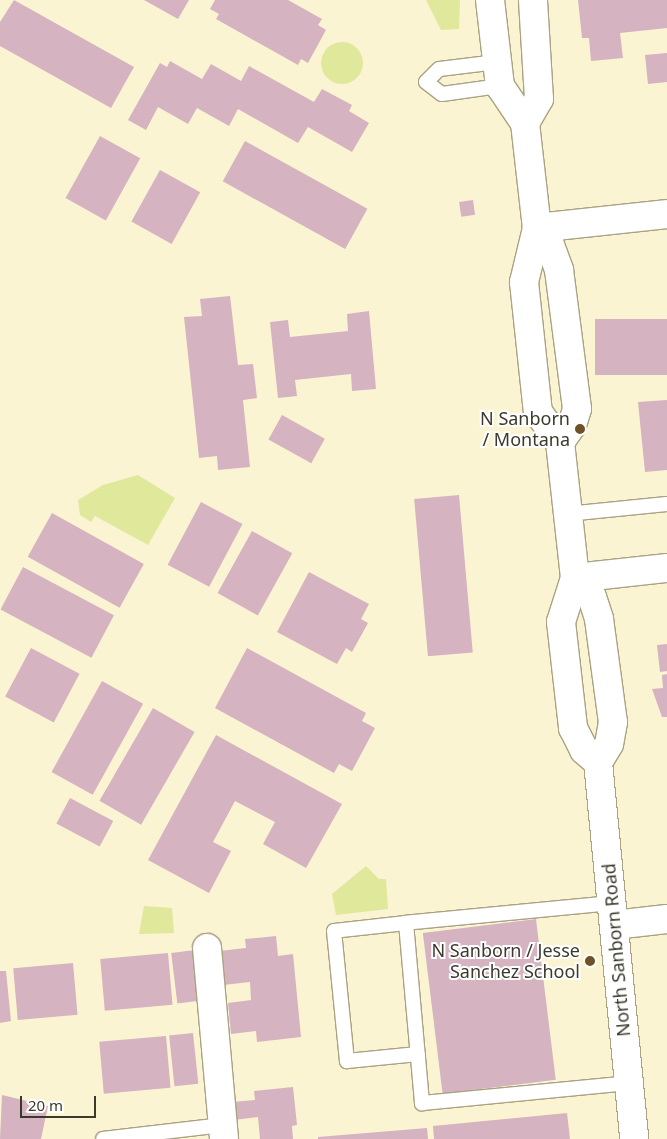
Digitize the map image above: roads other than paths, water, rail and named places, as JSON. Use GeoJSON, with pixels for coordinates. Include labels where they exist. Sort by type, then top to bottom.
{"type":"FeatureCollection","features":[{"type":"Feature","properties":{"kind":"main road"},"geometry":{"type":"LineString","coordinates":[[490,0],[498,74],[525,123],[537,228],[524,282],[538,412],[560,442],[574,578],[561,622],[573,728],[584,750],[598,762],[609,744],[613,722],[599,619],[592,597],[574,578]]}},
{"type":"Feature","properties":{"kind":"main road"},"geometry":{"type":"LineString","coordinates":[[525,123],[540,90],[533,0]]}},
{"type":"Feature","properties":{"kind":"main road"},"geometry":{"type":"LineString","coordinates":[[537,228],[667,214]]}},
{"type":"Feature","properties":{"kind":"main road"},"geometry":{"type":"LineString","coordinates":[[537,228],[550,245],[559,270],[576,409],[572,425],[560,442]]}},
{"type":"Feature","properties":{"kind":"main road"},"geometry":{"type":"LineString","coordinates":[[574,578],[667,568]]}},
{"type":"Feature","properties":{"kind":"main road","name":"North Sanborn Road"},"geometry":{"type":"LineString","coordinates":[[598,762],[634,1139]]}},
{"type":"Feature","properties":{"kind":"main road"},"geometry":{"type":"LineString","coordinates":[[613,914],[667,918]]}},
{"type":"Feature","properties":{"kind":"main road"},"geometry":{"type":"LineString","coordinates":[[207,948],[223,1132]]}},
{"type":"Feature","properties":{"kind":"lane"},"geometry":{"type":"LineString","coordinates":[[439,69],[498,74],[442,94],[422,83],[439,69]]}},
{"type":"Feature","properties":{"kind":"lane"},"geometry":{"type":"LineString","coordinates":[[567,514],[667,504]]}},
{"type":"Feature","properties":{"kind":"lane"},"geometry":{"type":"LineString","coordinates":[[418,1054],[347,1061],[334,931],[406,923],[613,914]]}},
{"type":"Feature","properties":{"kind":"lane"},"geometry":{"type":"LineString","coordinates":[[406,923],[422,1103],[629,1083]]}},
{"type":"Feature","properties":{"kind":"lane"},"geometry":{"type":"LineString","coordinates":[[103,1139],[223,1132]]}},
{"type":"Feature","properties":{"kind":"place","name":"N Sanborn / Montana"},"geometry":{"type":"Point","coordinates":[580,429]}},
{"type":"Feature","properties":{"kind":"place","name":"N Sanborn / Jesse Sanchez School"},"geometry":{"type":"Point","coordinates":[590,961]}}]}
